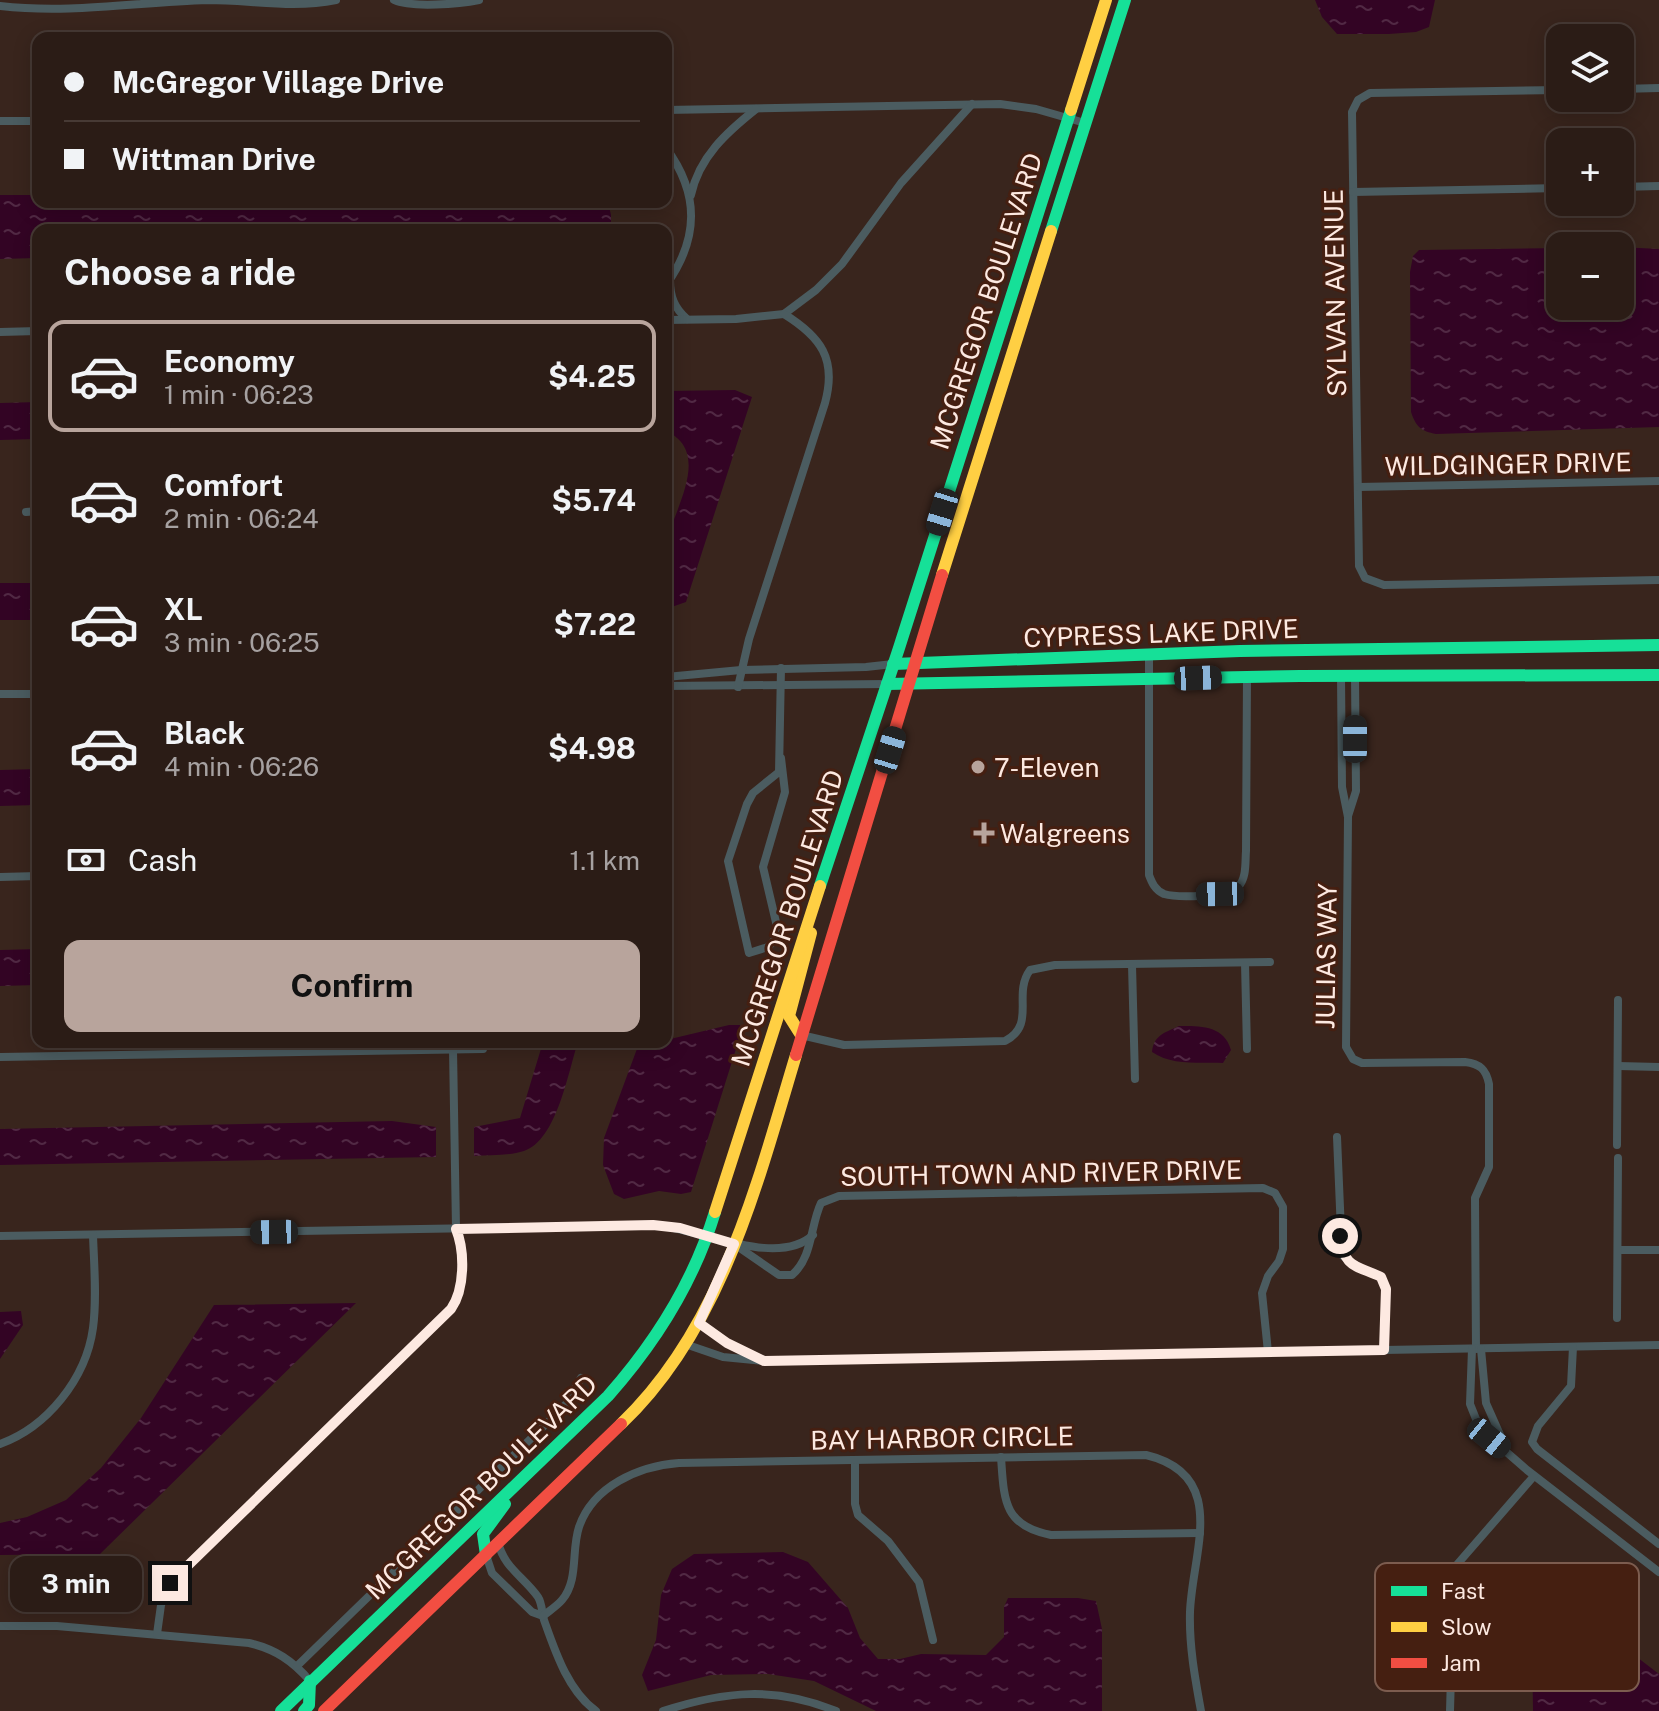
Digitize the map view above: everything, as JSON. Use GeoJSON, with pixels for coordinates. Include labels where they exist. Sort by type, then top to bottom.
{"type":"FeatureCollection","features":[{"type":"Feature","properties":{"kind":"main road","name":"MCGREGOR BOULEVARD"},"geometry":{"type":"LineString","coordinates":[[281,1711],[608,1396],[632,1369],[687,1283],[708,1236],[1106,0]]}},
{"type":"Feature","properties":{"kind":"main road","name":"MCGREGOR BOULEVARD"},"geometry":{"type":"LineString","coordinates":[[324,1711],[627,1419],[655,1387],[699,1323],[734,1244],[762,1166],[915,663],[1125,0]]}},
{"type":"Feature","properties":{"kind":"main road","name":"CYPRESS LAKE DRIVE"},"geometry":{"type":"LineString","coordinates":[[893,664],[1149,654],[1659,645]]}},
{"type":"Feature","properties":{"kind":"main road"},"geometry":{"type":"LineString","coordinates":[[1515,674],[1516,648]]}},
{"type":"Feature","properties":{"kind":"main road","name":"CYPRESS LAKE DRIVE"},"geometry":{"type":"LineString","coordinates":[[887,684],[1247,676],[1659,675]]}},
{"type":"Feature","properties":{"kind":"main road"},"geometry":{"type":"LineString","coordinates":[[801,1035],[789,1016],[814,923],[813,906]]}},
{"type":"Feature","properties":{"kind":"main road"},"geometry":{"type":"LineString","coordinates":[[486,1555],[483,1534],[528,1473]]}},
{"type":"Feature","properties":{"kind":"main road"},"geometry":{"type":"LineString","coordinates":[[304,1711],[309,1705],[310,1681]]}},
{"type":"Feature","properties":{"kind":"street"},"geometry":{"type":"LineString","coordinates":[[0,6],[62,9],[208,0],[293,5],[336,0]]}},
{"type":"Feature","properties":{"kind":"street"},"geometry":{"type":"LineString","coordinates":[[394,0],[424,3],[479,0]]}},
{"type":"Feature","properties":{"kind":"street"},"geometry":{"type":"LineString","coordinates":[[1634,89],[1659,88]]}},
{"type":"Feature","properties":{"kind":"street","name":"SYLVAN AVENUE"},"geometry":{"type":"LineString","coordinates":[[1546,90],[1370,93],[1358,100],[1352,112],[1359,566],[1365,578],[1384,585],[1659,580]]}},
{"type":"Feature","properties":{"kind":"street"},"geometry":{"type":"LineString","coordinates":[[672,320],[784,314],[816,290],[842,264],[901,183],[972,104]]}},
{"type":"Feature","properties":{"kind":"street"},"geometry":{"type":"LineString","coordinates":[[672,110],[1013,105],[1085,123]]}},
{"type":"Feature","properties":{"kind":"street"},"geometry":{"type":"LineString","coordinates":[[672,275],[688,242],[694,182],[712,150],[757,108]]}},
{"type":"Feature","properties":{"kind":"street"},"geometry":{"type":"LineString","coordinates":[[0,121],[32,121]]}},
{"type":"Feature","properties":{"kind":"street"},"geometry":{"type":"LineString","coordinates":[[672,157],[682,172],[690,198]]}},
{"type":"Feature","properties":{"kind":"street"},"geometry":{"type":"LineString","coordinates":[[1634,187],[1659,186]]}},
{"type":"Feature","properties":{"kind":"street"},"geometry":{"type":"LineString","coordinates":[[1353,192],[1546,188]]}},
{"type":"Feature","properties":{"kind":"street"},"geometry":{"type":"LineString","coordinates":[[672,297],[677,310],[688,319]]}},
{"type":"Feature","properties":{"kind":"street"},"geometry":{"type":"LineString","coordinates":[[738,687],[830,379],[825,354],[819,343],[784,314]]}},
{"type":"Feature","properties":{"kind":"street"},"geometry":{"type":"LineString","coordinates":[[0,332],[32,331]]}},
{"type":"Feature","properties":{"kind":"street","name":"WILDGINGER DRIVE"},"geometry":{"type":"LineString","coordinates":[[1358,487],[1659,481]]}},
{"type":"Feature","properties":{"kind":"street"},"geometry":{"type":"LineString","coordinates":[[26,512],[32,512]]}},
{"type":"Feature","properties":{"kind":"street"},"geometry":{"type":"LineString","coordinates":[[1149,654],[1149,875],[1153,886],[1162,893],[1231,892],[1240,885],[1244,875],[1247,676]]}},
{"type":"Feature","properties":{"kind":"street","name":"CYPRESS LAKE DRIVE"},"geometry":{"type":"LineString","coordinates":[[672,676],[741,670],[893,664]]}},
{"type":"Feature","properties":{"kind":"street"},"geometry":{"type":"LineString","coordinates":[[781,668],[781,758],[785,792],[763,867],[779,935],[768,947],[749,953],[728,861],[747,804],[753,793],[779,772],[781,758]]}},
{"type":"Feature","properties":{"kind":"street","name":"JULIAS WAY"},"geometry":{"type":"LineString","coordinates":[[1348,676],[1342,787],[1348,817],[1345,1037],[1348,1053],[1362,1063],[1374,1064],[1475,1063],[1487,1074],[1489,1084],[1489,1167],[1475,1198],[1476,1349],[1469,1392],[1472,1415],[1481,1431],[1534,1476],[1659,1572]]}},
{"type":"Feature","properties":{"kind":"street","name":"JULIAS WAY"},"geometry":{"type":"LineString","coordinates":[[1348,676],[1356,791],[1348,817]]}},
{"type":"Feature","properties":{"kind":"street","name":"CYPRESS LAKE DRIVE"},"geometry":{"type":"LineString","coordinates":[[672,686],[887,684]]}},
{"type":"Feature","properties":{"kind":"street"},"geometry":{"type":"LineString","coordinates":[[0,694],[32,694]]}},
{"type":"Feature","properties":{"kind":"street"},"geometry":{"type":"LineString","coordinates":[[0,877],[32,876]]}},
{"type":"Feature","properties":{"kind":"street"},"geometry":{"type":"LineString","coordinates":[[801,1035],[844,1045],[1005,1041],[1015,1036],[1021,1027],[1023,980],[1030,970],[1055,965],[1270,962]]}},
{"type":"Feature","properties":{"kind":"street"},"geometry":{"type":"LineString","coordinates":[[1245,963],[1247,1049]]}},
{"type":"Feature","properties":{"kind":"street"},"geometry":{"type":"LineString","coordinates":[[1132,965],[1135,1079]]}},
{"type":"Feature","properties":{"kind":"street"},"geometry":{"type":"LineString","coordinates":[[1617,1145],[1618,1000]]}},
{"type":"Feature","properties":{"kind":"street"},"geometry":{"type":"LineString","coordinates":[[157,1634],[161,1605],[170,1583],[451,1309],[458,1298],[461,1240],[456,1229],[453,1049]]}},
{"type":"Feature","properties":{"kind":"street"},"geometry":{"type":"LineString","coordinates":[[0,1057],[483,1049]]}},
{"type":"Feature","properties":{"kind":"street"},"geometry":{"type":"LineString","coordinates":[[1618,1066],[1659,1067]]}},
{"type":"Feature","properties":{"kind":"street"},"geometry":{"type":"LineString","coordinates":[[1337,1137],[1342,1255],[1358,1270],[1370,1271],[1381,1277],[1386,1289],[1384,1350]]}},
{"type":"Feature","properties":{"kind":"street"},"geometry":{"type":"LineString","coordinates":[[1617,1318],[1618,1158]]}},
{"type":"Feature","properties":{"kind":"street","name":"SOUTH TOWN AND RIVER DRIVE"},"geometry":{"type":"LineString","coordinates":[[813,1235],[821,1203],[839,1196],[1270,1190],[1282,1202],[1283,1226],[1282,1255],[1268,1276],[1262,1293],[1268,1352]]}},
{"type":"Feature","properties":{"kind":"street"},"geometry":{"type":"LineString","coordinates":[[0,1236],[653,1225],[680,1228],[734,1244],[795,1247],[813,1235]]}},
{"type":"Feature","properties":{"kind":"street"},"geometry":{"type":"LineString","coordinates":[[0,1444],[28,1432],[45,1418],[59,1401],[86,1355],[95,1315],[93,1235]]}},
{"type":"Feature","properties":{"kind":"street"},"geometry":{"type":"LineString","coordinates":[[734,1244],[785,1276],[798,1270],[813,1235]]}},
{"type":"Feature","properties":{"kind":"street"},"geometry":{"type":"LineString","coordinates":[[1619,1250],[1659,1250]]}},
{"type":"Feature","properties":{"kind":"street"},"geometry":{"type":"LineString","coordinates":[[699,1323],[727,1343],[764,1361]]}},
{"type":"Feature","properties":{"kind":"street"},"geometry":{"type":"LineString","coordinates":[[685,1344],[723,1357],[764,1361],[1659,1345]]}},
{"type":"Feature","properties":{"kind":"street"},"geometry":{"type":"LineString","coordinates":[[1573,1347],[1571,1386],[1538,1426],[1532,1442],[1659,1544]]}},
{"type":"Feature","properties":{"kind":"street","name":"JULIAS WAY"},"geometry":{"type":"LineString","coordinates":[[1476,1349],[1486,1403],[1493,1424],[1510,1455]]}},
{"type":"Feature","properties":{"kind":"street"},"geometry":{"type":"LineString","coordinates":[[297,1666],[568,1402],[581,1378]]}},
{"type":"Feature","properties":{"kind":"street","name":"BAY HARBOR CIRCLE"},"geometry":{"type":"LineString","coordinates":[[543,1616],[563,1600],[570,1586],[577,1537],[586,1513],[599,1496],[643,1468],[669,1464],[1001,1457],[1132,1455],[1159,1458],[1180,1471],[1195,1491],[1201,1509],[1190,1613],[1191,1651],[1201,1711]]}},
{"type":"Feature","properties":{"kind":"street"},"geometry":{"type":"LineString","coordinates":[[1001,1457],[1003,1498],[1021,1525],[1035,1532],[1051,1535],[1200,1533]]}},
{"type":"Feature","properties":{"kind":"street"},"geometry":{"type":"LineString","coordinates":[[855,1460],[858,1515],[888,1541],[919,1582],[933,1640]]}},
{"type":"Feature","properties":{"kind":"street"},"geometry":{"type":"LineString","coordinates":[[1458,1563],[1534,1476]]}},
{"type":"Feature","properties":{"kind":"street"},"geometry":{"type":"LineString","coordinates":[[498,1542],[507,1563],[539,1598],[565,1670],[578,1694],[596,1711]]}},
{"type":"Feature","properties":{"kind":"street"},"geometry":{"type":"LineString","coordinates":[[486,1555],[492,1573],[532,1612],[543,1616]]}},
{"type":"Feature","properties":{"kind":"street"},"geometry":{"type":"LineString","coordinates":[[0,1626],[57,1626],[263,1646],[297,1666],[310,1681]]}},
{"type":"Feature","properties":{"kind":"street"},"geometry":{"type":"LineString","coordinates":[[1450,1711],[1451,1691]]}},
{"type":"Feature","properties":{"kind":"street"},"geometry":{"type":"LineString","coordinates":[[663,1711],[705,1698],[754,1693],[789,1697],[836,1711]]}},
{"type":"Feature","properties":{"kind":"water"},"geometry":{"type":"Polygon","coordinates":[[[1315,0],[1435,0],[1429,27],[1416,32],[1337,34],[1322,17],[1315,0]]]}},
{"type":"Feature","properties":{"kind":"water"},"geometry":{"type":"Polygon","coordinates":[[[0,195],[32,195],[32,208],[609,208],[611,215],[611,224],[32,224],[32,258],[0,259],[0,195]]]}},
{"type":"Feature","properties":{"kind":"water"},"geometry":{"type":"Polygon","coordinates":[[[1546,248],[1546,320],[1634,320],[1634,248],[1659,249],[1659,427],[1436,434],[1423,430],[1411,412],[1410,272],[1413,256],[1419,250],[1546,248]]]}},
{"type":"Feature","properties":{"kind":"water"},"geometry":{"type":"Polygon","coordinates":[[[735,390],[752,397],[686,602],[672,607],[672,524],[689,466],[687,452],[680,440],[672,435],[672,391],[735,390]]]}},
{"type":"Feature","properties":{"kind":"water"},"geometry":{"type":"Polygon","coordinates":[[[32,402],[32,439],[0,440],[0,403],[32,402]]]}},
{"type":"Feature","properties":{"kind":"water"},"geometry":{"type":"Polygon","coordinates":[[[0,583],[32,583],[32,620],[0,620],[0,583]]]}},
{"type":"Feature","properties":{"kind":"water"},"geometry":{"type":"Polygon","coordinates":[[[32,769],[32,805],[0,806],[0,770],[32,769]]]}},
{"type":"Feature","properties":{"kind":"water"},"geometry":{"type":"Polygon","coordinates":[[[32,949],[32,985],[0,986],[0,950],[32,949]]]}},
{"type":"Feature","properties":{"kind":"water"},"geometry":{"type":"Polygon","coordinates":[[[740,1025],[741,1033],[691,1192],[659,1191],[624,1199],[614,1194],[603,1165],[604,1138],[637,1048],[672,1048],[672,1039],[740,1025]]]}},
{"type":"Feature","properties":{"kind":"water"},"geometry":{"type":"Polygon","coordinates":[[[1179,1026],[1210,1029],[1223,1036],[1231,1050],[1223,1063],[1177,1061],[1152,1052],[1157,1038],[1179,1026]]]}},
{"type":"Feature","properties":{"kind":"water"},"geometry":{"type":"Polygon","coordinates":[[[541,1048],[576,1048],[560,1104],[545,1134],[524,1151],[474,1156],[474,1127],[520,1118],[541,1048]]]}},
{"type":"Feature","properties":{"kind":"water"},"geometry":{"type":"Polygon","coordinates":[[[392,1121],[436,1127],[436,1157],[0,1165],[0,1129],[392,1121]]]}},
{"type":"Feature","properties":{"kind":"water"},"geometry":{"type":"Polygon","coordinates":[[[356,1303],[100,1554],[0,1555],[0,1523],[27,1517],[66,1500],[101,1468],[141,1418],[214,1305],[356,1303]]]}},
{"type":"Feature","properties":{"kind":"water"},"geometry":{"type":"Polygon","coordinates":[[[21,1311],[23,1325],[0,1359],[0,1312],[21,1311]]]}},
{"type":"Feature","properties":{"kind":"water"},"geometry":{"type":"Polygon","coordinates":[[[783,1552],[808,1562],[848,1608],[860,1638],[878,1659],[900,1659],[921,1654],[986,1655],[1004,1637],[1004,1607],[1008,1598],[1096,1601],[1102,1629],[1102,1711],[876,1711],[814,1681],[768,1674],[711,1675],[648,1691],[642,1675],[656,1640],[661,1595],[672,1569],[694,1554],[783,1552]]]}},
{"type":"Feature","properties":{"kind":"water"},"geometry":{"type":"Polygon","coordinates":[[[1639,1659],[1659,1674],[1659,1711],[1533,1711],[1533,1691],[1639,1691],[1639,1659]]]}},
{"type":"Feature","properties":{"kind":"traffic: fast"},"geometry":{"type":"LineString","coordinates":[[1051,231],[1125,0]]}},
{"type":"Feature","properties":{"kind":"traffic: fast"},"geometry":{"type":"LineString","coordinates":[[820,886],[1071,110]]}},
{"type":"Feature","properties":{"kind":"traffic: fast"},"geometry":{"type":"LineString","coordinates":[[893,664],[1240,651],[1659,645]]}},
{"type":"Feature","properties":{"kind":"traffic: fast"},"geometry":{"type":"LineString","coordinates":[[887,684],[1300,676],[1659,675]]}},
{"type":"Feature","properties":{"kind":"traffic: fast"},"geometry":{"type":"LineString","coordinates":[[281,1711],[608,1396],[642,1355],[671,1310],[696,1262],[715,1212]]}},
{"type":"Feature","properties":{"kind":"traffic: fast"},"geometry":{"type":"LineString","coordinates":[[486,1555],[483,1534],[505,1504]]}},
{"type":"Feature","properties":{"kind":"traffic: fast"},"geometry":{"type":"LineString","coordinates":[[304,1711],[309,1705],[310,1681]]}},
{"type":"Feature","properties":{"kind":"traffic: slow"},"geometry":{"type":"LineString","coordinates":[[1071,110],[1106,0]]}},
{"type":"Feature","properties":{"kind":"traffic: slow"},"geometry":{"type":"LineString","coordinates":[[942,575],[1051,231]]}},
{"type":"Feature","properties":{"kind":"traffic: slow"},"geometry":{"type":"LineString","coordinates":[[715,1212],[820,886]]}},
{"type":"Feature","properties":{"kind":"traffic: slow"},"geometry":{"type":"LineString","coordinates":[[801,1035],[789,1016],[811,933]]}},
{"type":"Feature","properties":{"kind":"traffic: slow"},"geometry":{"type":"LineString","coordinates":[[621,1424],[656,1386],[685,1344],[710,1299],[750,1203],[796,1055]]}},
{"type":"Feature","properties":{"kind":"traffic: jam"},"geometry":{"type":"LineString","coordinates":[[796,1055],[942,575]]}},
{"type":"Feature","properties":{"kind":"traffic: jam"},"geometry":{"type":"LineString","coordinates":[[324,1711],[621,1424]]}},
{"type":"Feature","properties":{"kind":"place","name":"7-Eleven"},"geometry":{"type":"Point","coordinates":[978,767]}},
{"type":"Feature","properties":{"kind":"place","name":"Walgreens"},"geometry":{"type":"Point","coordinates":[984,833]}},
{"type":"Feature","properties":{"kind":"route"},"geometry":{"type":"LineString","coordinates":[[170,1583],[451,1309],[458,1298],[460,1286],[461,1240],[456,1229],[666,1225],[734,1244],[699,1323],[727,1343],[764,1361],[1384,1350],[1386,1289],[1381,1277],[1370,1271],[1358,1270],[1342,1255],[1340,1236]]}}]}
